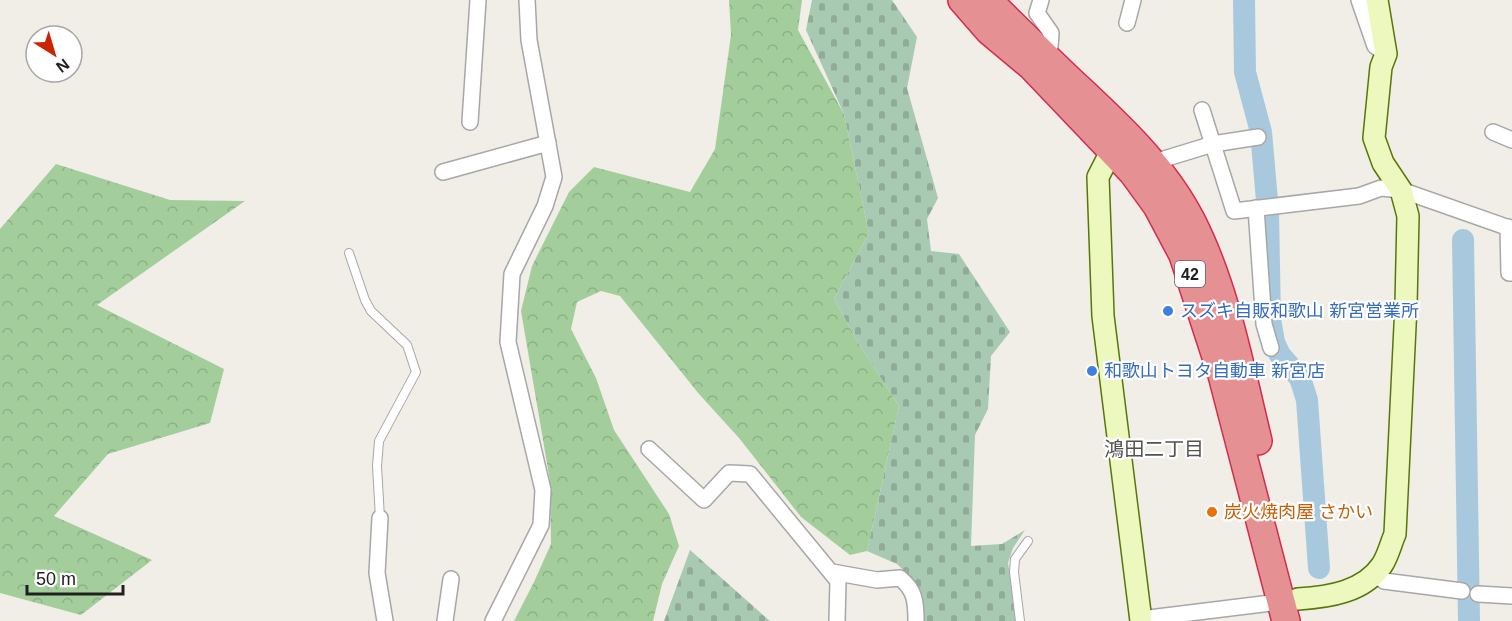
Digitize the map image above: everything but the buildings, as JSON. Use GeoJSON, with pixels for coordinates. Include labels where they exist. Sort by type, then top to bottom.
{"type":"FeatureCollection","features":[{"type":"Feature","properties":{"kind":"highway","name":"42"},"geometry":{"type":"LineString","coordinates":[[962,0],[989,31],[1037,60]]}},
{"type":"Feature","properties":{"kind":"highway","name":"42"},"geometry":{"type":"LineString","coordinates":[[988,0],[1037,60],[1117,139],[1161,173],[1190,218],[1207,254],[1233,342],[1293,611]]}},
{"type":"Feature","properties":{"kind":"street"},"geometry":{"type":"LineString","coordinates":[[470,122],[478,0]]}},
{"type":"Feature","properties":{"kind":"street"},"geometry":{"type":"LineString","coordinates":[[493,621],[541,525],[543,490],[508,342],[512,274],[545,206],[554,177],[529,40],[527,0]]}},
{"type":"Feature","properties":{"kind":"street"},"geometry":{"type":"LineString","coordinates":[[1037,60],[1050,47],[1051,33],[1036,13],[1041,0]]}},
{"type":"Feature","properties":{"kind":"street"},"geometry":{"type":"LineString","coordinates":[[1127,23],[1133,0]]}},
{"type":"Feature","properties":{"kind":"street"},"geometry":{"type":"LineString","coordinates":[[1359,0],[1375,46],[1386,54]]}},
{"type":"Feature","properties":{"kind":"street"},"geometry":{"type":"LineString","coordinates":[[1117,139],[1098,177],[1103,316],[1141,620],[1293,611],[1323,597],[1358,588],[1383,565],[1395,534],[1406,305],[1408,216],[1401,190],[1383,163],[1374,138],[1381,67],[1386,54],[1377,0]]}},
{"type":"Feature","properties":{"kind":"street"},"geometry":{"type":"LineString","coordinates":[[1202,110],[1234,212],[1359,196],[1382,188],[1401,190],[1510,228],[1509,273],[1512,273]]}},
{"type":"Feature","properties":{"kind":"street"},"geometry":{"type":"LineString","coordinates":[[1493,132],[1512,140]]}},
{"type":"Feature","properties":{"kind":"street"},"geometry":{"type":"LineString","coordinates":[[1164,159],[1213,144],[1258,137]]}},
{"type":"Feature","properties":{"kind":"street"},"geometry":{"type":"LineString","coordinates":[[443,172],[548,143]]}},
{"type":"Feature","properties":{"kind":"street"},"geometry":{"type":"LineString","coordinates":[[1256,208],[1264,324],[1271,348]]}},
{"type":"Feature","properties":{"kind":"street"},"geometry":{"type":"LineString","coordinates":[[649,449],[704,500],[729,473],[750,474],[838,581],[837,621]]}},
{"type":"Feature","properties":{"kind":"street"},"geometry":{"type":"LineString","coordinates":[[380,518],[376,573],[385,621]]}},
{"type":"Feature","properties":{"kind":"street"},"geometry":{"type":"LineString","coordinates":[[832,572],[877,580],[900,578],[911,586],[916,604],[916,621]]}},
{"type":"Feature","properties":{"kind":"street"},"geometry":{"type":"LineString","coordinates":[[1373,573],[1384,581],[1462,591]]}},
{"type":"Feature","properties":{"kind":"street"},"geometry":{"type":"LineString","coordinates":[[445,621],[451,579]]}},
{"type":"Feature","properties":{"kind":"street"},"geometry":{"type":"LineString","coordinates":[[1478,594],[1512,596]]}},
{"type":"Feature","properties":{"kind":"lane"},"geometry":{"type":"LineString","coordinates":[[349,253],[371,311],[407,345],[416,372],[379,441],[377,466],[380,518]]}},
{"type":"Feature","properties":{"kind":"lane"},"geometry":{"type":"LineString","coordinates":[[1020,621],[1014,578],[1015,559],[1028,541]]}},
{"type":"Feature","properties":{"kind":"green space"},"geometry":{"type":"Polygon","coordinates":[[[729,0],[802,0],[798,30],[844,114],[869,233],[834,299],[862,349],[899,406],[867,551],[850,555],[801,517],[739,438],[699,394],[620,296],[601,291],[577,302],[571,329],[596,378],[614,430],[669,514],[679,546],[662,584],[653,621],[514,621],[551,544],[550,481],[521,311],[532,266],[569,192],[594,167],[690,192],[715,149],[731,35],[729,0]]]}},
{"type":"Feature","properties":{"kind":"green space"},"geometry":{"type":"Polygon","coordinates":[[[812,0],[892,0],[917,37],[907,88],[938,198],[927,219],[931,251],[959,254],[1010,332],[991,356],[988,409],[975,435],[971,546],[1002,544],[1025,530],[1013,548],[1008,563],[1018,621],[921,621],[915,581],[897,564],[867,551],[899,406],[862,349],[834,299],[869,233],[844,114],[806,30],[812,0]]]}},
{"type":"Feature","properties":{"kind":"green space"},"geometry":{"type":"Polygon","coordinates":[[[56,164],[170,200],[245,201],[97,305],[224,369],[210,423],[108,454],[54,516],[152,560],[81,615],[0,593],[0,229],[56,164]]]}},
{"type":"Feature","properties":{"kind":"green space"},"geometry":{"type":"Polygon","coordinates":[[[690,550],[770,621],[664,621],[690,550]]]}},
{"type":"Feature","properties":{"kind":"waterway"},"geometry":{"type":"LineString","coordinates":[[1244,0],[1245,72],[1261,132],[1268,212],[1270,319],[1274,342],[1280,355],[1300,378],[1307,400],[1319,568]]}},
{"type":"Feature","properties":{"kind":"waterway"},"geometry":{"type":"LineString","coordinates":[[1463,240],[1469,621]]}},
{"type":"Feature","properties":{"kind":"place","name":"スズキ自販和歌山 新宮営業所"},"geometry":{"type":"Point","coordinates":[1168,311]}},
{"type":"Feature","properties":{"kind":"place","name":"和歌山トヨタ自動車 新宮店"},"geometry":{"type":"Point","coordinates":[1092,371]}},
{"type":"Feature","properties":{"kind":"place","name":"炭火焼肉屋 さかい"},"geometry":{"type":"Point","coordinates":[1212,512]}},
{"type":"Feature","properties":{"kind":"district","name":"鴻田二丁目"},"geometry":{"type":"Point","coordinates":[1154,449]}}]}
